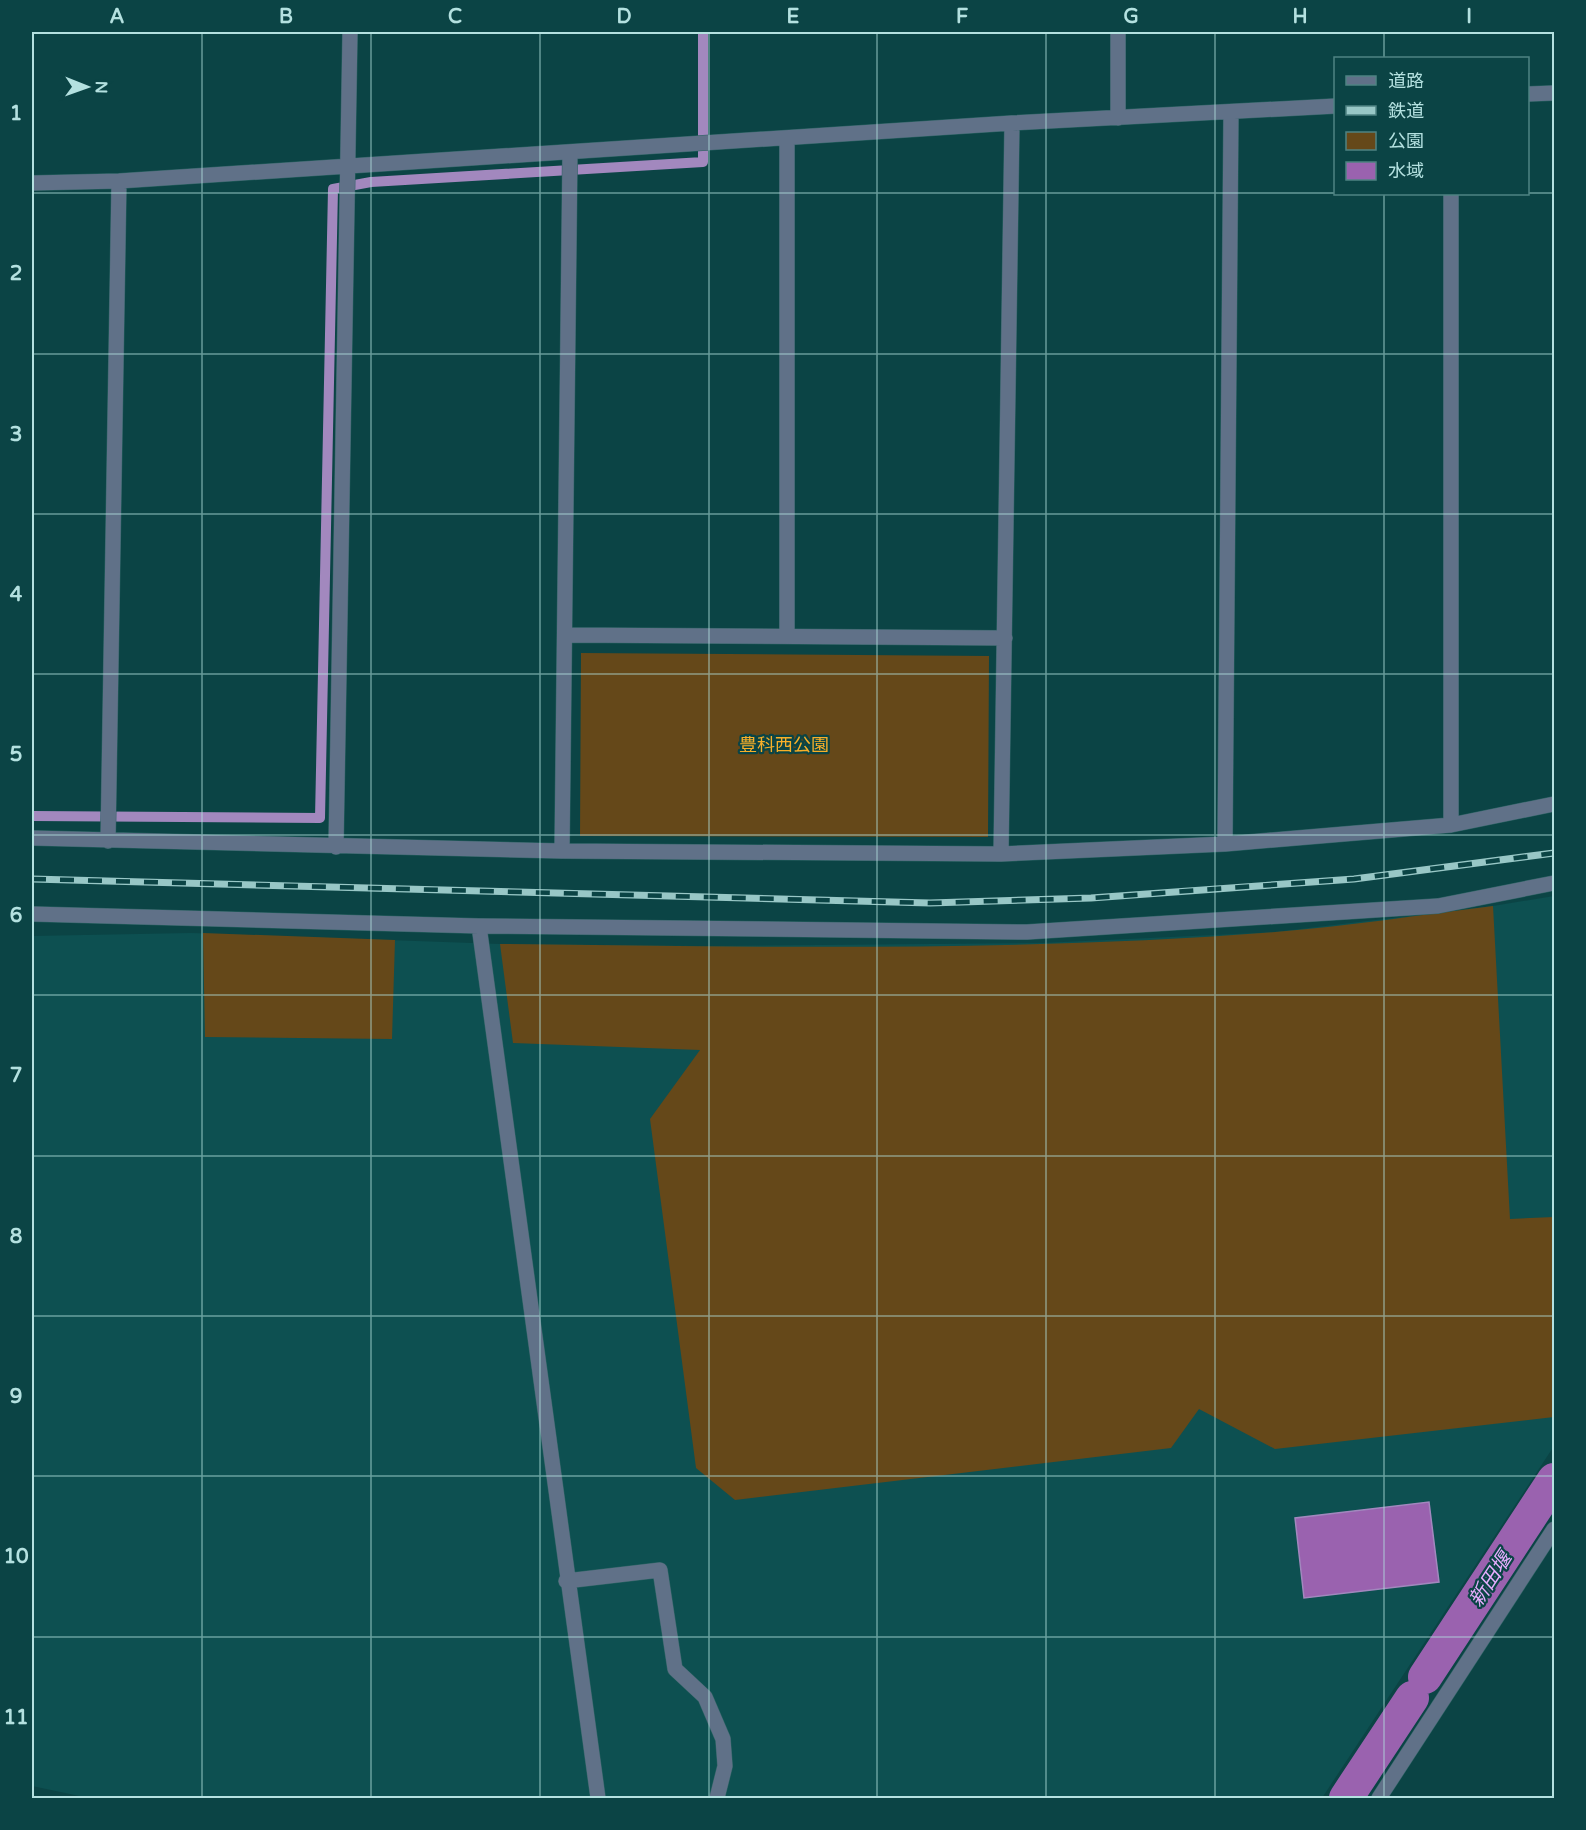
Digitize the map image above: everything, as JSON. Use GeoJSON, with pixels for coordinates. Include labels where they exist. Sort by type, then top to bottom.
{"type":"FeatureCollection","features":[{"type":"Feature","properties":{"kind":"street"},"geometry":{"type":"LineString","coordinates":[[336,847],[350,32]]}},
{"type":"Feature","properties":{"kind":"street"},"geometry":{"type":"LineString","coordinates":[[1118,32],[1118,118]]}},
{"type":"Feature","properties":{"kind":"street"},"geometry":{"type":"LineString","coordinates":[[1529,94],[1554,93]]}},
{"type":"Feature","properties":{"kind":"street"},"geometry":{"type":"LineString","coordinates":[[32,183],[119,181],[1012,123],[1334,106]]}},
{"type":"Feature","properties":{"kind":"street"},"geometry":{"type":"LineString","coordinates":[[1225,844],[1231,112]]}},
{"type":"Feature","properties":{"kind":"street"},"geometry":{"type":"LineString","coordinates":[[1001,854],[1012,123]]}},
{"type":"Feature","properties":{"kind":"street"},"geometry":{"type":"LineString","coordinates":[[787,138],[787,635]]}},
{"type":"Feature","properties":{"kind":"street"},"geometry":{"type":"LineString","coordinates":[[562,851],[570,152]]}},
{"type":"Feature","properties":{"kind":"street"},"geometry":{"type":"LineString","coordinates":[[108,841],[119,181]]}},
{"type":"Feature","properties":{"kind":"street"},"geometry":{"type":"LineString","coordinates":[[1451,195],[1451,825]]}},
{"type":"Feature","properties":{"kind":"street"},"geometry":{"type":"LineString","coordinates":[[565,635],[1005,638]]}},
{"type":"Feature","properties":{"kind":"street"},"geometry":{"type":"LineString","coordinates":[[32,838],[562,851],[1001,854],[1225,844],[1451,825],[1554,804]]}},
{"type":"Feature","properties":{"kind":"street"},"geometry":{"type":"LineString","coordinates":[[32,914],[479,926],[1027,932],[1437,906],[1554,883]]}},
{"type":"Feature","properties":{"kind":"street"},"geometry":{"type":"LineString","coordinates":[[479,926],[566,1581],[598,1798]]}},
{"type":"Feature","properties":{"kind":"street"},"geometry":{"type":"LineString","coordinates":[[1380,1798],[1554,1529]]}},
{"type":"Feature","properties":{"kind":"street"},"geometry":{"type":"LineString","coordinates":[[566,1581],[660,1570],[675,1669],[705,1697],[723,1739],[725,1766],[717,1798]]}},
{"type":"Feature","properties":{"kind":"shaded area"},"geometry":{"type":"Polygon","coordinates":[[[1554,896],[1554,1446],[1322,1798],[89,1798],[32,1786],[32,936],[191,933],[500,944],[702,946],[1042,943],[1275,932],[1493,906],[1554,896]]]}},
{"type":"Feature","properties":{"kind":"green space","name":"豊科西公園"},"geometry":{"type":"Polygon","coordinates":[[[581,653],[989,656],[988,837],[580,836],[581,653]]]}},
{"type":"Feature","properties":{"kind":"green space"},"geometry":{"type":"Polygon","coordinates":[[[1493,906],[1510,1219],[1554,1217],[1554,1417],[1275,1449],[1199,1409],[1171,1448],[735,1500],[696,1468],[650,1119],[700,1050],[513,1043],[500,944],[888,947],[1082,943],[1275,932],[1493,906]]]}},
{"type":"Feature","properties":{"kind":"green space"},"geometry":{"type":"Polygon","coordinates":[[[203,933],[395,940],[392,1039],[205,1037],[203,933]]]}},
{"type":"Feature","properties":{"kind":"water"},"geometry":{"type":"Polygon","coordinates":[[[1429,1502],[1439,1582],[1304,1598],[1295,1518],[1429,1502]]]}},
{"type":"Feature","properties":{"kind":"waterway"},"geometry":{"type":"LineString","coordinates":[[32,816],[320,818],[333,189],[371,182],[703,162],[703,32]]}},
{"type":"Feature","properties":{"kind":"waterway","name":"新田堰"},"geometry":{"type":"LineString","coordinates":[[1425,1677],[1554,1480]]}},
{"type":"Feature","properties":{"kind":"waterway","name":"新田堰"},"geometry":{"type":"LineString","coordinates":[[1346,1798],[1412,1698]]}},
{"type":"Feature","properties":{"kind":"railway"},"geometry":{"type":"LineString","coordinates":[[32,879],[930,903],[1091,898],[1354,879],[1554,853]]}}]}
